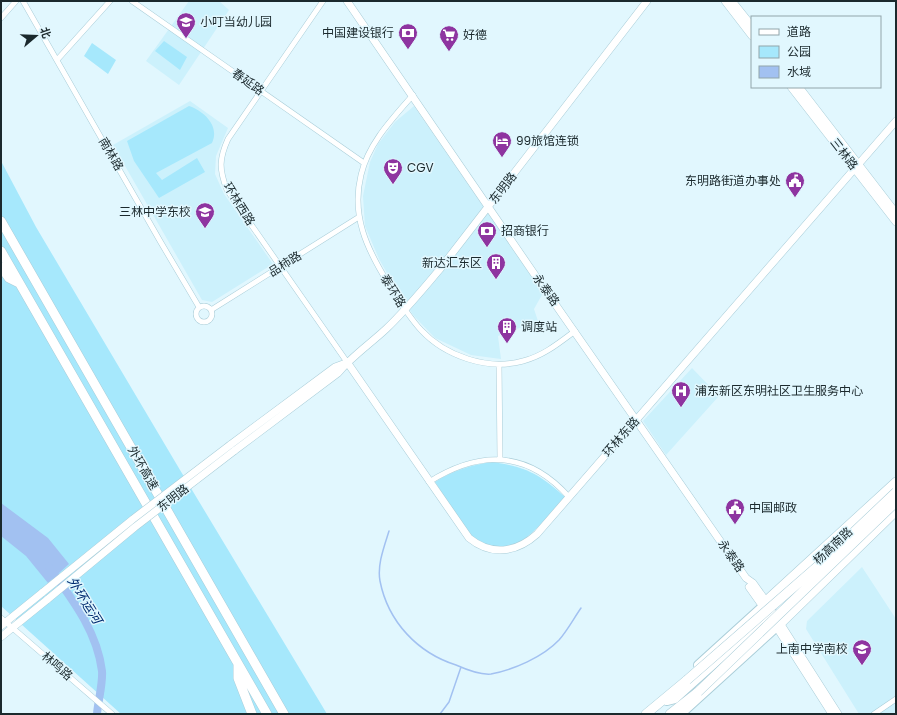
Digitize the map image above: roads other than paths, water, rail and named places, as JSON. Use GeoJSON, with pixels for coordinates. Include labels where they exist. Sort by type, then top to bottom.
{"type":"FeatureCollection","features":[{"type":"Feature","properties":{"kind":"highway","name":"外环高速"},"geometry":{"type":"LineString","coordinates":[[1,221],[284,714]]}},
{"type":"Feature","properties":{"kind":"highway","name":"外环高速"},"geometry":{"type":"LineString","coordinates":[[1,251],[267,714]]}},
{"type":"Feature","properties":{"kind":"highway"},"geometry":{"type":"LineString","coordinates":[[1,267],[9,278],[20,284]]}},
{"type":"Feature","properties":{"kind":"highway"},"geometry":{"type":"LineString","coordinates":[[771,614],[805,566],[816,559],[896,482]]}},
{"type":"Feature","properties":{"kind":"highway","name":"杨高南路"},"geometry":{"type":"LineString","coordinates":[[654,714],[686,679],[819,565],[896,492]]}},
{"type":"Feature","properties":{"kind":"highway","name":"杨高南路"},"geometry":{"type":"LineString","coordinates":[[675,713],[896,502]]}},
{"type":"Feature","properties":{"kind":"highway"},"geometry":{"type":"LineString","coordinates":[[771,614],[832,573],[896,512]]}},
{"type":"Feature","properties":{"kind":"highway"},"geometry":{"type":"LineString","coordinates":[[238,664],[238,678],[252,714]]}},
{"type":"Feature","properties":{"kind":"highway"},"geometry":{"type":"LineString","coordinates":[[646,714],[686,679]]}},
{"type":"Feature","properties":{"kind":"main road","name":"杨高南路"},"geometry":{"type":"LineString","coordinates":[[675,713],[678,703],[771,614],[816,559],[896,486]]}},
{"type":"Feature","properties":{"kind":"main road","name":"杨高南路"},"geometry":{"type":"LineString","coordinates":[[667,701],[675,699],[771,614],[896,507]]}},
{"type":"Feature","properties":{"kind":"main road","name":"杨高南路"},"geometry":{"type":"LineString","coordinates":[[686,679],[753,614],[771,614]]}},
{"type":"Feature","properties":{"kind":"main road","name":"杨高南路"},"geometry":{"type":"LineString","coordinates":[[675,713],[695,701],[768,635],[771,614]]}},
{"type":"Feature","properties":{"kind":"street"},"geometry":{"type":"LineString","coordinates":[[1,18],[16,1]]}},
{"type":"Feature","properties":{"kind":"street","name":"南林路"},"geometry":{"type":"LineString","coordinates":[[23,1],[199,307]]}},
{"type":"Feature","properties":{"kind":"street"},"geometry":{"type":"LineString","coordinates":[[57,60],[110,1]]}},
{"type":"Feature","properties":{"kind":"street","name":"春延路"},"geometry":{"type":"LineString","coordinates":[[132,1],[364,163]]}},
{"type":"Feature","properties":{"kind":"street","name":"环林西路"},"geometry":{"type":"LineString","coordinates":[[324,1],[228,139],[221,154],[220,169],[227,190],[346,362]]}},
{"type":"Feature","properties":{"kind":"street","name":"永泰路"},"geometry":{"type":"LineString","coordinates":[[347,1],[413,95],[537,278],[771,614],[838,714]]}},
{"type":"Feature","properties":{"kind":"street","name":"东明路"},"geometry":{"type":"LineString","coordinates":[[3,622],[139,515],[338,373],[346,362],[374,340],[405,310],[440,269],[647,1]]}},
{"type":"Feature","properties":{"kind":"street"},"geometry":{"type":"LineString","coordinates":[[725,1],[751,35]]}},
{"type":"Feature","properties":{"kind":"street"},"geometry":{"type":"LineString","coordinates":[[732,1],[751,25]]}},
{"type":"Feature","properties":{"kind":"street","name":"三林路"},"geometry":{"type":"LineString","coordinates":[[792,88],[856,167],[896,213]]}},
{"type":"Feature","properties":{"kind":"street","name":"三林路"},"geometry":{"type":"LineString","coordinates":[[800,88],[896,222]]}},
{"type":"Feature","properties":{"kind":"street","name":"泰环路"},"geometry":{"type":"LineString","coordinates":[[413,95],[384,129],[364,163],[358,188],[359,217],[366,243],[372,258],[405,310],[422,331],[442,347],[466,358],[499,364],[523,361],[536,357],[575,331]]}},
{"type":"Feature","properties":{"kind":"street","name":"环林东路"},"geometry":{"type":"LineString","coordinates":[[346,362],[469,538],[477,545],[496,551],[514,549],[530,541],[896,121]]}},
{"type":"Feature","properties":{"kind":"street","name":"品柿路"},"geometry":{"type":"LineString","coordinates":[[211,310],[359,217]]}},
{"type":"Feature","properties":{"kind":"street"},"geometry":{"type":"LineString","coordinates":[[206,306],[211,310],[211,319],[202,322],[196,315],[199,307],[206,306]]}},
{"type":"Feature","properties":{"kind":"street"},"geometry":{"type":"LineString","coordinates":[[499,364],[500,459]]}},
{"type":"Feature","properties":{"kind":"street","name":"东明路"},"geometry":{"type":"LineString","coordinates":[[1,636],[232,448]]}},
{"type":"Feature","properties":{"kind":"street"},"geometry":{"type":"LineString","coordinates":[[429,482],[451,469],[465,464],[481,460],[500,459],[518,462],[541,472],[554,481],[569,497]]}},
{"type":"Feature","properties":{"kind":"street","name":"永泰路"},"geometry":{"type":"LineString","coordinates":[[771,614],[832,714]]}},
{"type":"Feature","properties":{"kind":"street","name":"林鸣路"},"geometry":{"type":"LineString","coordinates":[[3,622],[12,628],[112,714]]}},
{"type":"Feature","properties":{"kind":"street"},"geometry":{"type":"LineString","coordinates":[[874,714],[896,699]]}},
{"type":"Feature","properties":{"kind":"water"},"geometry":{"type":"Polygon","coordinates":[[[1,503],[48,538],[69,564],[48,583],[26,556],[1,536],[1,503]]]}},
{"type":"Feature","properties":{"kind":"waterway"},"geometry":{"type":"LineString","coordinates":[[389,531],[379,569],[380,581],[384,596],[390,610],[407,634],[429,653],[442,660],[468,670],[487,674],[500,672],[518,666],[545,652],[559,640],[581,608]]}},
{"type":"Feature","properties":{"kind":"waterway","name":"外环运河"},"geometry":{"type":"LineString","coordinates":[[49,567],[75,603],[95,642],[102,671],[97,714]]}},
{"type":"Feature","properties":{"kind":"waterway"},"geometry":{"type":"LineString","coordinates":[[440,714],[449,702],[461,667]]}},
{"type":"Feature","properties":{"kind":"place","name":"小叮当幼儿园"},"geometry":{"type":"Point","coordinates":[186,39]}},
{"type":"Feature","properties":{"kind":"place","name":"中国建设银行"},"geometry":{"type":"Point","coordinates":[408,50]}},
{"type":"Feature","properties":{"kind":"place","name":"好德"},"geometry":{"type":"Point","coordinates":[449,52]}},
{"type":"Feature","properties":{"kind":"place","name":"99旅馆连锁"},"geometry":{"type":"Point","coordinates":[502,158]}},
{"type":"Feature","properties":{"kind":"place","name":"CGV"},"geometry":{"type":"Point","coordinates":[393,185]}},
{"type":"Feature","properties":{"kind":"place","name":"东明路街道办事处"},"geometry":{"type":"Point","coordinates":[795,198]}},
{"type":"Feature","properties":{"kind":"place","name":"三林中学东校"},"geometry":{"type":"Point","coordinates":[205,229]}},
{"type":"Feature","properties":{"kind":"place","name":"招商银行"},"geometry":{"type":"Point","coordinates":[487,248]}},
{"type":"Feature","properties":{"kind":"place","name":"新达汇东区"},"geometry":{"type":"Point","coordinates":[496,280]}},
{"type":"Feature","properties":{"kind":"place","name":"调度站"},"geometry":{"type":"Point","coordinates":[507,344]}},
{"type":"Feature","properties":{"kind":"place","name":"浦东新区东明社区卫生服务中心"},"geometry":{"type":"Point","coordinates":[681,408]}},
{"type":"Feature","properties":{"kind":"place","name":"中国邮政"},"geometry":{"type":"Point","coordinates":[735,525]}},
{"type":"Feature","properties":{"kind":"place","name":"上南中学南校"},"geometry":{"type":"Point","coordinates":[862,666]}}]}
